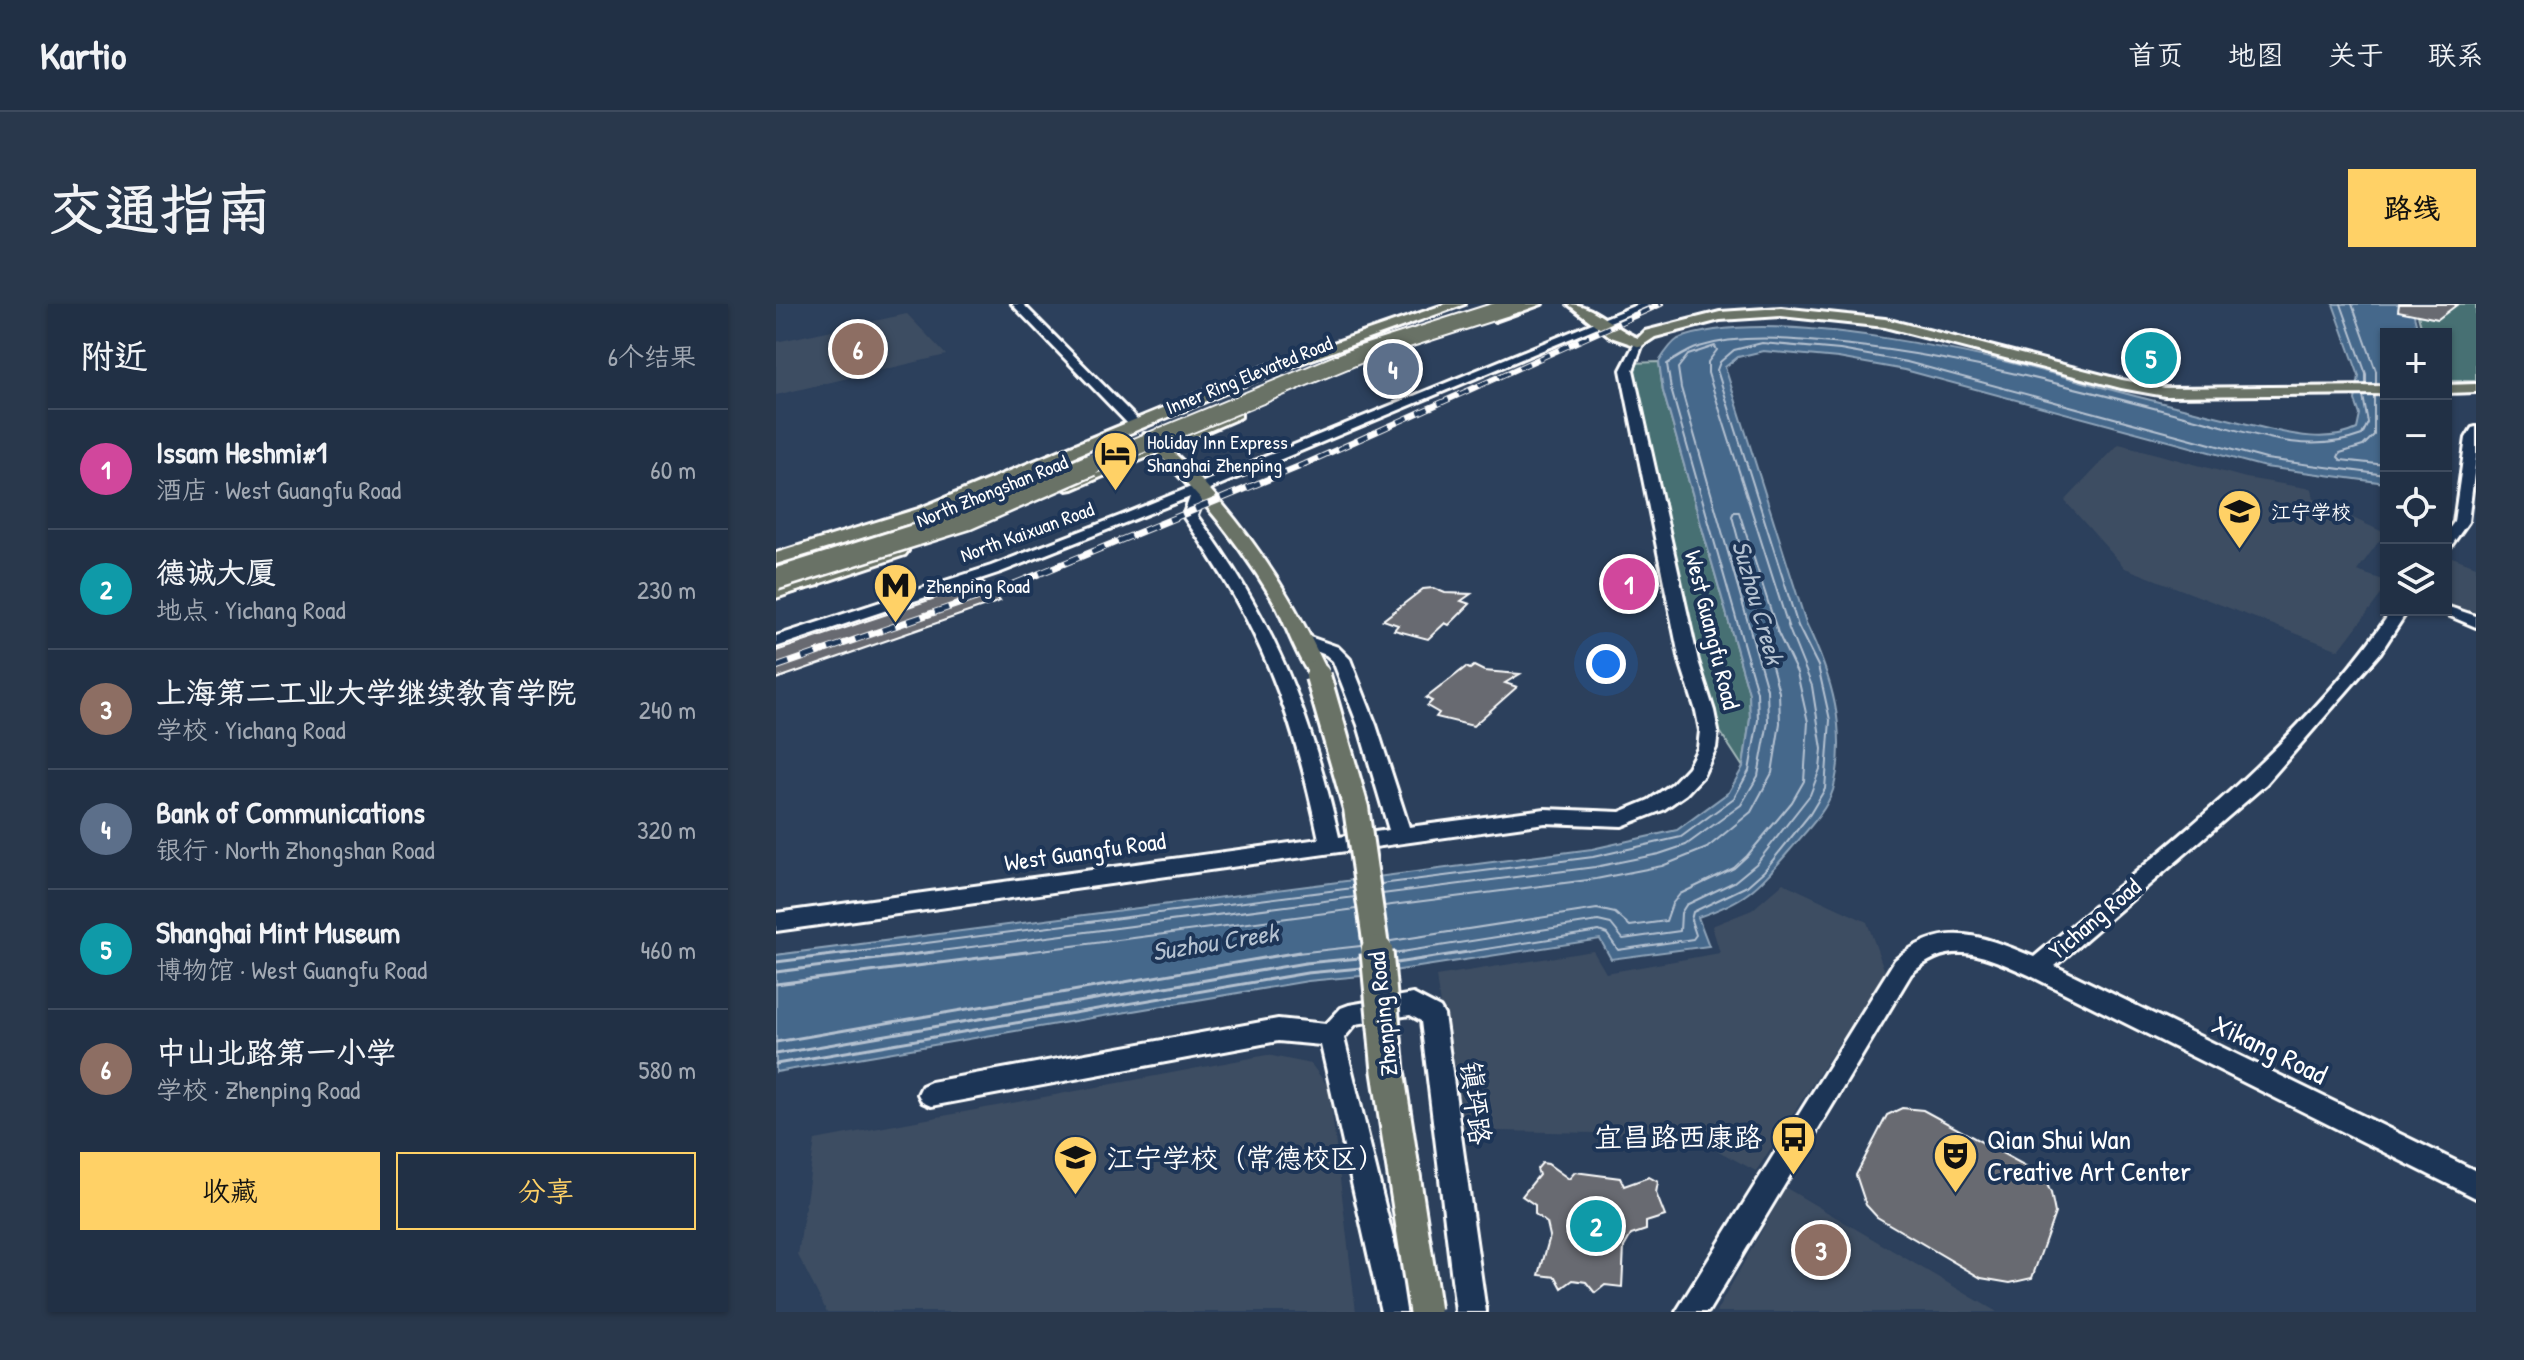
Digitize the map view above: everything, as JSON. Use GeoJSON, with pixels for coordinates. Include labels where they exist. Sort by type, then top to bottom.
{"type":"FeatureCollection","features":[{"type":"Feature","properties":{"kind":"highway","name":"Inner Ring Elevated Road"},"geometry":{"type":"LineString","coordinates":[[776,569],[942,516],[1164,421],[1351,346],[1487,304]]}},
{"type":"Feature","properties":{"kind":"highway","name":"Inner Ring Elevated Road"},"geometry":{"type":"LineString","coordinates":[[776,579],[967,519],[1176,428],[1361,354],[1518,304]]}},
{"type":"Feature","properties":{"kind":"highway"},"geometry":{"type":"LineString","coordinates":[[776,591],[811,580]]}},
{"type":"Feature","properties":{"kind":"main road","name":"North Zhongshan Road"},"geometry":{"type":"LineString","coordinates":[[776,559],[942,506],[1338,342],[1459,304]]}},
{"type":"Feature","properties":{"kind":"main road","name":"North Zhongshan Road"},"geometry":{"type":"LineString","coordinates":[[811,580],[987,521],[1364,358],[1536,304]]}},
{"type":"Feature","properties":{"kind":"main road"},"geometry":{"type":"LineString","coordinates":[[1574,304],[1600,324],[1645,339],[1720,316],[1756,311],[1851,318],[1937,334],[2121,384],[2165,392],[2380,390]]}},
{"type":"Feature","properties":{"kind":"main road"},"geometry":{"type":"LineString","coordinates":[[1596,304],[1645,339]]}},
{"type":"Feature","properties":{"kind":"main road"},"geometry":{"type":"LineString","coordinates":[[2452,389],[2476,388]]}},
{"type":"Feature","properties":{"kind":"main road","name":"Zhenping Road"},"geometry":{"type":"LineString","coordinates":[[1135,424],[1201,488],[1265,568],[1316,669],[1358,822],[1374,924],[1388,1071],[1425,1312]]}},
{"type":"Feature","properties":{"kind":"street","name":"Zhenping Road"},"geometry":{"type":"LineString","coordinates":[[1017,304],[1135,424]]}},
{"type":"Feature","properties":{"kind":"street","name":"North Kaixuan Road"},"geometry":{"type":"LineString","coordinates":[[776,642],[996,569],[1648,304]]}},
{"type":"Feature","properties":{"kind":"street","name":"West Guangfu Road"},"geometry":{"type":"LineString","coordinates":[[776,922],[1545,816],[1622,819],[1656,805],[1679,789],[1696,771],[1707,748],[1709,731],[1689,661],[1627,370],[1645,339]]}},
{"type":"Feature","properties":{"kind":"street"},"geometry":{"type":"LineString","coordinates":[[2452,535],[2461,522],[2472,438],[2476,431]]}},
{"type":"Feature","properties":{"kind":"street"},"geometry":{"type":"LineString","coordinates":[[1201,488],[1190,516],[1235,578],[1281,665],[1307,742],[1331,845]]}},
{"type":"Feature","properties":{"kind":"street"},"geometry":{"type":"LineString","coordinates":[[2452,613],[2476,622]]}},
{"type":"Feature","properties":{"kind":"street","name":"Yichang Road"},"geometry":{"type":"LineString","coordinates":[[1691,1312],[1875,1009],[1916,953],[1936,944],[1957,941],[1984,947],[2037,968],[2259,779],[2357,670],[2396,616]]}},
{"type":"Feature","properties":{"kind":"street"},"geometry":{"type":"LineString","coordinates":[[1304,640],[1332,651],[1341,659],[1367,725],[1401,835]]}},
{"type":"Feature","properties":{"kind":"street","name":"Xikang Road"},"geometry":{"type":"LineString","coordinates":[[2037,968],[2476,1185]]}},
{"type":"Feature","properties":{"kind":"street","name":"镇坪路"},"geometry":{"type":"LineString","coordinates":[[1331,1035],[1349,1015],[1413,1004],[1432,1015],[1471,1312]]}},
{"type":"Feature","properties":{"kind":"street"},"geometry":{"type":"LineString","coordinates":[[931,1094],[1278,1030],[1331,1035]]}},
{"type":"Feature","properties":{"kind":"street","name":"Zhenping Road"},"geometry":{"type":"LineString","coordinates":[[1331,1035],[1396,1312]]}},
{"type":"Feature","properties":{"kind":"shaded area"},"geometry":{"type":"Polygon","coordinates":[[[907,314],[946,355],[776,395],[776,342],[907,314]]]}},
{"type":"Feature","properties":{"kind":"shaded area","name":"江宁学校"},"geometry":{"type":"Polygon","coordinates":[[[2119,444],[2246,478],[2312,489],[2314,500],[2380,531],[2380,540],[2357,571],[2380,579],[2380,596],[2339,650],[2125,568],[2065,501],[2119,444]]]}},
{"type":"Feature","properties":{"kind":"shaded area"},"geometry":{"type":"Polygon","coordinates":[[[2452,557],[2476,566],[2476,614],[2452,605],[2452,557]]]}},
{"type":"Feature","properties":{"kind":"shaded area"},"geometry":{"type":"Polygon","coordinates":[[[1783,883],[1867,922],[1885,972],[1756,1171],[1688,1135],[1457,1130],[1436,976],[1593,951],[1606,973],[1720,953],[1712,926],[1752,910],[1783,883]]]}},
{"type":"Feature","properties":{"kind":"shaded area","name":"江宁学校（常德校区）"},"geometry":{"type":"Polygon","coordinates":[[[1267,1055],[1311,1064],[1329,1088],[1356,1312],[827,1312],[798,1255],[815,1140],[1267,1055]]]}},
{"type":"Feature","properties":{"kind":"shaded area"},"geometry":{"type":"Polygon","coordinates":[[[1786,1188],[1997,1312],[1716,1312],[1786,1188]]]}},
{"type":"Feature","properties":{"kind":"green space"},"geometry":{"type":"Polygon","coordinates":[[[2455,304],[2476,304],[2476,381],[2452,381],[2452,328],[2421,328],[2418,315],[2438,319],[2455,304]]]}},
{"type":"Feature","properties":{"kind":"green space"},"geometry":{"type":"Polygon","coordinates":[[[1659,362],[1663,391],[1749,693],[1750,719],[1743,767],[1706,710],[1631,363],[1659,362]]]}},
{"type":"Feature","properties":{"kind":"water","name":"Suzhou Creek"},"geometry":{"type":"Polygon","coordinates":[[[2333,304],[2411,304],[2417,328],[2380,328],[2380,482],[2265,467],[1905,370],[1838,358],[1763,351],[1738,357],[1725,367],[1806,623],[1830,683],[1839,747],[1833,790],[1814,822],[1750,891],[1729,905],[1698,917],[1709,946],[1611,959],[1600,939],[1361,976],[1308,981],[776,1072],[776,955],[1592,849],[1677,830],[1729,792],[1743,767],[1750,719],[1749,693],[1663,391],[1659,362],[1678,339],[1718,330],[1767,327],[1880,337],[1995,359],[2275,431],[2323,437],[2357,429],[2360,415],[2355,400],[2359,376],[2333,304]]]}},
{"type":"Feature","properties":{"kind":"building"},"geometry":{"type":"Polygon","coordinates":[[[2399,304],[2458,304],[2438,319],[2398,311],[2399,304]]]}},
{"type":"Feature","properties":{"kind":"building","name":"Zhenping Road"},"geometry":{"type":"Polygon","coordinates":[[[983,582],[1000,601],[776,679],[776,651],[983,582]]]}},
{"type":"Feature","properties":{"kind":"building"},"geometry":{"type":"Polygon","coordinates":[[[1433,588],[1445,593],[1471,594],[1461,601],[1470,604],[1449,625],[1445,623],[1428,639],[1394,630],[1398,625],[1383,620],[1423,589],[1433,588]]]}},
{"type":"Feature","properties":{"kind":"building"},"geometry":{"type":"Polygon","coordinates":[[[1474,666],[1484,671],[1520,674],[1505,683],[1517,687],[1473,726],[1436,717],[1439,713],[1427,706],[1432,701],[1426,698],[1466,667],[1470,669],[1474,666]]]}},
{"type":"Feature","properties":{"kind":"building","name":"Qian Shui Wan Creative Art Center"},"geometry":{"type":"Polygon","coordinates":[[[1902,1108],[1923,1110],[2035,1171],[2046,1182],[2055,1213],[2032,1278],[2010,1283],[1981,1278],[1877,1217],[1866,1205],[1856,1175],[1887,1115],[1902,1108]]]}},
{"type":"Feature","properties":{"kind":"building"},"geometry":{"type":"Polygon","coordinates":[[[1542,1163],[1569,1179],[1575,1172],[1620,1178],[1624,1186],[1649,1177],[1658,1182],[1656,1193],[1665,1216],[1646,1222],[1646,1230],[1631,1235],[1624,1247],[1622,1287],[1605,1285],[1595,1293],[1586,1282],[1573,1280],[1562,1288],[1556,1277],[1539,1275],[1550,1236],[1547,1223],[1535,1214],[1535,1205],[1522,1196],[1539,1175],[1537,1169],[1542,1163]]]}},
{"type":"Feature","properties":{"kind":"railway"},"geometry":{"type":"LineString","coordinates":[[1298,467],[1661,304]]}},
{"type":"Feature","properties":{"kind":"railway"},"geometry":{"type":"LineString","coordinates":[[776,667],[1002,589],[1303,465]]}},
{"type":"Feature","properties":{"kind":"place","name":"中山北路第一小学"},"geometry":{"type":"Point","coordinates":[858,349]}},
{"type":"Feature","properties":{"kind":"place","name":"Shanghai Mint Museum"},"geometry":{"type":"Point","coordinates":[2151,358]}},
{"type":"Feature","properties":{"kind":"place","name":"Bank of Communications"},"geometry":{"type":"Point","coordinates":[1393,369]}},
{"type":"Feature","properties":{"kind":"place","name":"Holiday Inn Express Shanghai Zhenping"},"geometry":{"type":"Point","coordinates":[1116,493]}},
{"type":"Feature","properties":{"kind":"place","name":"江宁学校"},"geometry":{"type":"Point","coordinates":[2240,551]}},
{"type":"Feature","properties":{"kind":"place","name":"Issam Heshmi#1"},"geometry":{"type":"Point","coordinates":[1629,584]}},
{"type":"Feature","properties":{"kind":"place","name":"Zhenping Road"},"geometry":{"type":"Point","coordinates":[895,625]}},
{"type":"Feature","properties":{"kind":"place","name":"宜昌路西康路"},"geometry":{"type":"Point","coordinates":[1793,1176]}},
{"type":"Feature","properties":{"kind":"place","name":"Qian Shui Wan Creative Art Center"},"geometry":{"type":"Point","coordinates":[1956,1194]}},
{"type":"Feature","properties":{"kind":"place","name":"江宁学校（常德校区）"},"geometry":{"type":"Point","coordinates":[1075,1197]}},
{"type":"Feature","properties":{"kind":"place","name":"德诚大厦"},"geometry":{"type":"Point","coordinates":[1596,1226]}},
{"type":"Feature","properties":{"kind":"place","name":"上海第二工业大学继续教育学院"},"geometry":{"type":"Point","coordinates":[1821,1250]}}]}
